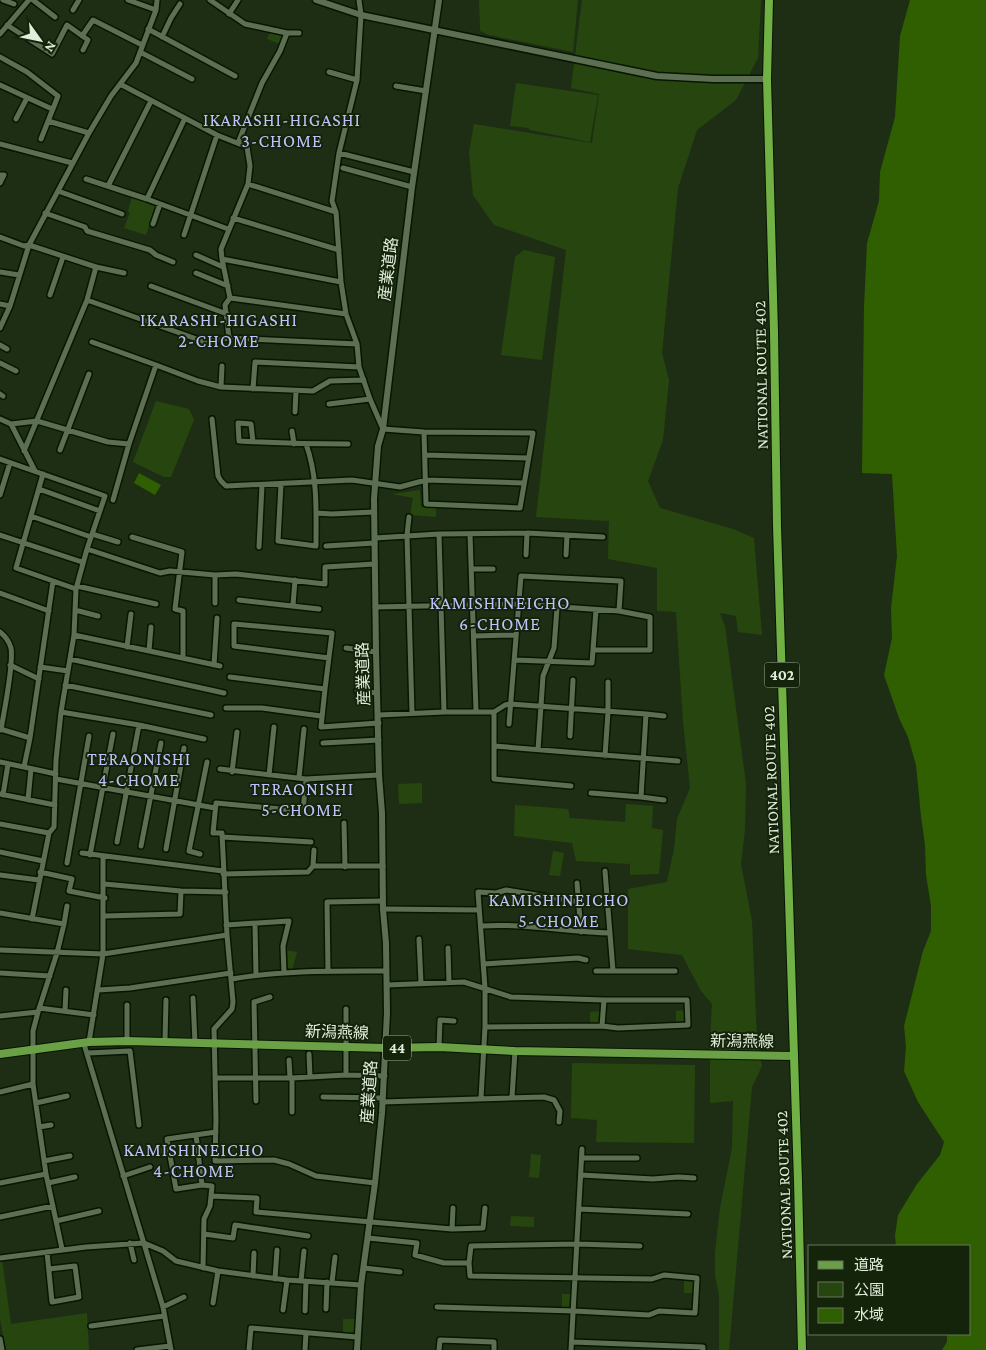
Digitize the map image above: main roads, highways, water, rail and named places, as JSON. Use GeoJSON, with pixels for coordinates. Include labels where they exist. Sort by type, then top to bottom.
{"type":"FeatureCollection","features":[{"type":"Feature","properties":{"kind":"highway","name":"NATIONAL ROUTE 402"},"geometry":{"type":"LineString","coordinates":[[769,0],[767,79],[778,536],[802,1350]]}},
{"type":"Feature","properties":{"kind":"main road","name":"新潟燕線"},"geometry":{"type":"LineString","coordinates":[[0,1054],[87,1043],[127,1041],[794,1056]]}},
{"type":"Feature","properties":{"kind":"water"},"geometry":{"type":"Polygon","coordinates":[[[910,0],[986,0],[986,1350],[942,1350],[947,1342],[947,1335],[971,1335],[971,1245],[896,1245],[895,1236],[898,1215],[917,1184],[940,1155],[944,1142],[918,1102],[904,1071],[906,1047],[904,1026],[923,951],[931,931],[931,906],[926,875],[925,845],[916,765],[908,737],[899,718],[884,675],[892,638],[891,608],[897,556],[892,474],[862,473],[864,307],[867,243],[879,201],[880,172],[895,117],[900,36],[910,0]]]}},
{"type":"Feature","properties":{"kind":"water"},"geometry":{"type":"Polygon","coordinates":[[[139,473],[161,485],[155,495],[134,483],[139,473]]]}},
{"type":"Feature","properties":{"kind":"district","name":"IKARASHI-HIGASHI 3-CHOME"},"geometry":{"type":"Point","coordinates":[282,130]}},
{"type":"Feature","properties":{"kind":"district","name":"IKARASHI-HIGASHI 2-CHOME"},"geometry":{"type":"Point","coordinates":[219,330]}},
{"type":"Feature","properties":{"kind":"district","name":"KAMISHINEICHO 6-CHOME"},"geometry":{"type":"Point","coordinates":[500,613]}},
{"type":"Feature","properties":{"kind":"district","name":"TERAONISHI 4-CHOME"},"geometry":{"type":"Point","coordinates":[139,770]}},
{"type":"Feature","properties":{"kind":"district","name":"TERAONISHI 5-CHOME"},"geometry":{"type":"Point","coordinates":[302,800]}},
{"type":"Feature","properties":{"kind":"district","name":"KAMISHINEICHO 5-CHOME"},"geometry":{"type":"Point","coordinates":[559,910]}},
{"type":"Feature","properties":{"kind":"district","name":"KAMISHINEICHO 4-CHOME"},"geometry":{"type":"Point","coordinates":[194,1160]}}]}
